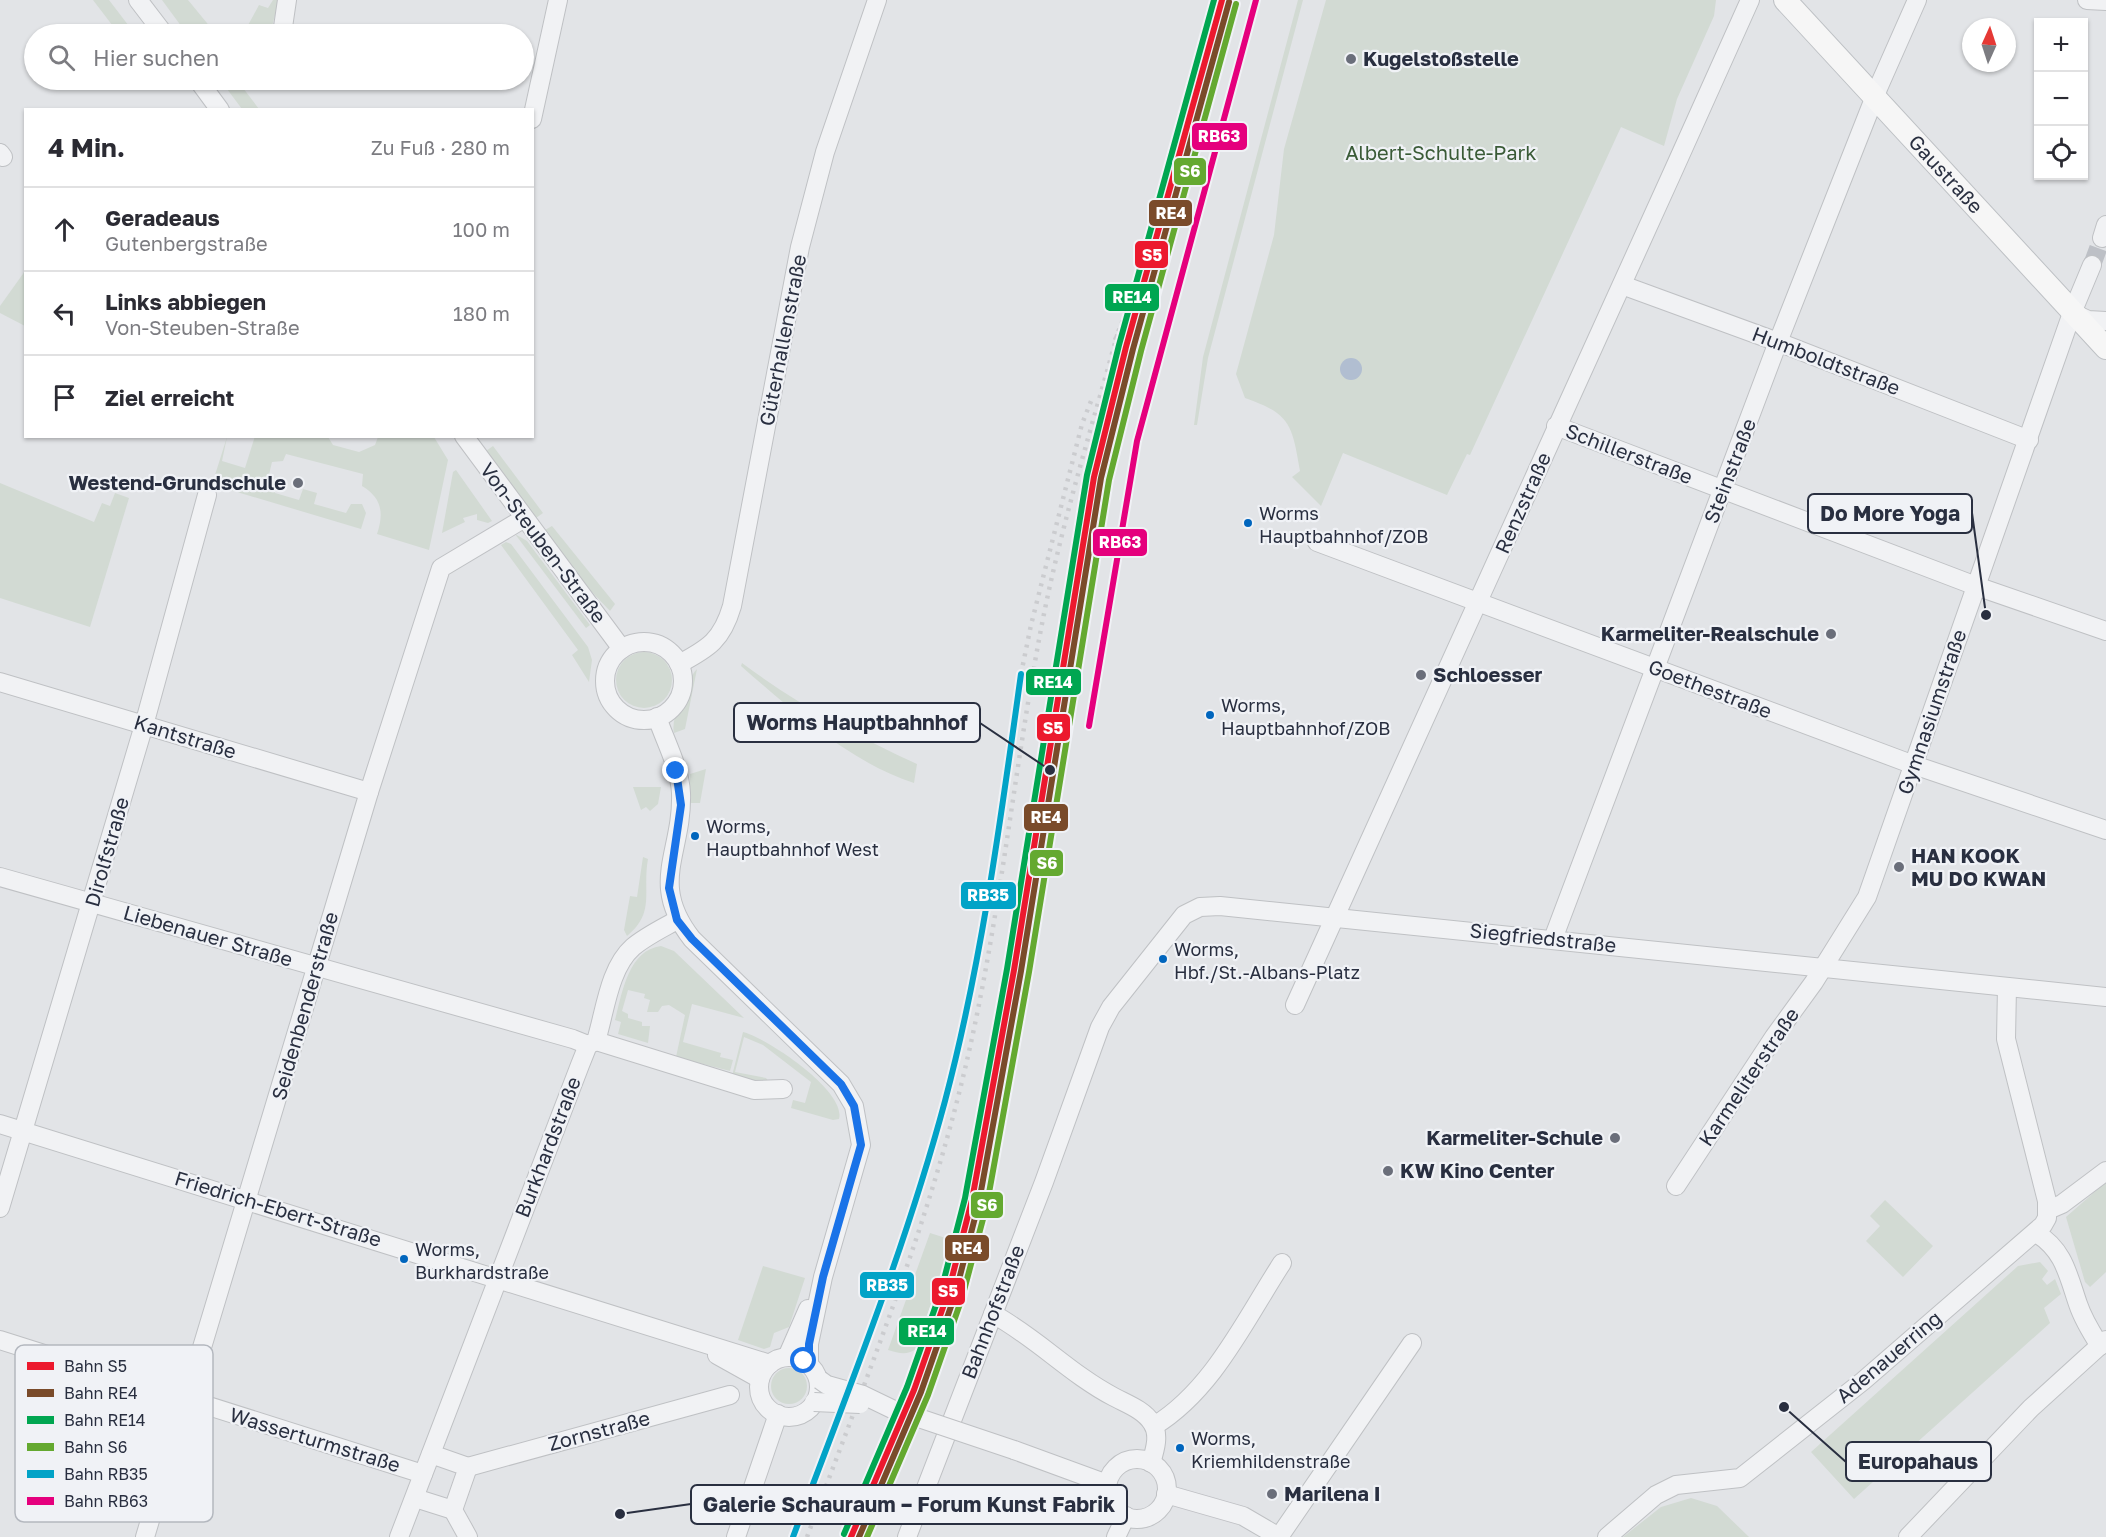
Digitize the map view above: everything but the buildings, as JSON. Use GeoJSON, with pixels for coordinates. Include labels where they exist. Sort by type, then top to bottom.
{"type":"FeatureCollection","features":[{"type":"Feature","properties":{"kind":"main road","name":"Gaustraße"},"geometry":{"type":"LineString","coordinates":[[1785,0],[2106,348]]}},
{"type":"Feature","properties":{"kind":"street"},"geometry":{"type":"LineString","coordinates":[[138,0],[156,24]]}},
{"type":"Feature","properties":{"kind":"street"},"geometry":{"type":"LineString","coordinates":[[283,24],[287,0]]}},
{"type":"Feature","properties":{"kind":"street"},"geometry":{"type":"LineString","coordinates":[[534,110],[558,0]]}},
{"type":"Feature","properties":{"kind":"street","name":"Güterhallenstraße"},"geometry":{"type":"LineString","coordinates":[[679,664],[707,648],[720,636],[732,606],[800,247],[825,152],[877,0]]}},
{"type":"Feature","properties":{"kind":"street"},"geometry":{"type":"LineString","coordinates":[[1734,0],[1739,26]]}},
{"type":"Feature","properties":{"kind":"street","name":"Renzstraße"},"geometry":{"type":"LineString","coordinates":[[1295,1005],[1360,854],[1479,602],[1556,426],[1750,0]]}},
{"type":"Feature","properties":{"kind":"street"},"geometry":{"type":"LineString","coordinates":[[2087,0],[2106,1]]}},
{"type":"Feature","properties":{"kind":"street","name":"Steinstraße"},"geometry":{"type":"LineString","coordinates":[[1553,939],[1778,342],[1915,3]]}},
{"type":"Feature","properties":{"kind":"street"},"geometry":{"type":"LineString","coordinates":[[205,90],[219,108]]}},
{"type":"Feature","properties":{"kind":"street","name":"Gymnasiumstraße"},"geometry":{"type":"LineString","coordinates":[[1822,967],[1867,897],[2072,313],[2092,265]]}},
{"type":"Feature","properties":{"kind":"street","name":"Humboldtstraße"},"geometry":{"type":"LineString","coordinates":[[1622,285],[1778,342],[2029,440]]}},
{"type":"Feature","properties":{"kind":"street"},"geometry":{"type":"LineString","coordinates":[[2072,313],[2088,320],[2106,321]]}},
{"type":"Feature","properties":{"kind":"street","name":"Schillerstraße"},"geometry":{"type":"LineString","coordinates":[[1556,426],[1976,586],[2106,631]]}},
{"type":"Feature","properties":{"kind":"street","name":"Von-Steuben-Straße"},"geometry":{"type":"LineString","coordinates":[[465,438],[523,519],[622,649]]}},
{"type":"Feature","properties":{"kind":"street","name":"Dirolfstraße"},"geometry":{"type":"LineString","coordinates":[[0,1208],[144,725],[207,495]]}},
{"type":"Feature","properties":{"kind":"street","name":"Seidenbenderstraße"},"geometry":{"type":"LineString","coordinates":[[202,1345],[248,1200],[369,792],[441,568],[523,519]]}},
{"type":"Feature","properties":{"kind":"street","name":"Goethestraße"},"geometry":{"type":"LineString","coordinates":[[1317,542],[1914,765],[2106,830]]}},
{"type":"Feature","properties":{"kind":"street"},"geometry":{"type":"LineString","coordinates":[[650,642],[670,652],[679,664],[683,678],[681,692],[675,704],[657,717],[643,719],[629,716],[616,708],[608,696],[606,674],[611,660],[622,649],[635,643],[650,642]]}},
{"type":"Feature","properties":{"kind":"street","name":"Kantstraße"},"geometry":{"type":"LineString","coordinates":[[0,682],[369,792]]}},
{"type":"Feature","properties":{"kind":"street"},"geometry":{"type":"LineString","coordinates":[[657,717],[681,791],[669,888],[677,920],[692,939],[841,1084],[854,1106],[860,1130],[859,1159],[823,1277],[809,1344],[818,1386],[814,1402]]}},
{"type":"Feature","properties":{"kind":"street","name":"Liebenauer Straße"},"geometry":{"type":"LineString","coordinates":[[0,877],[754,1090],[783,1089]]}},
{"type":"Feature","properties":{"kind":"street","name":"Siegfriedstraße"},"geometry":{"type":"LineString","coordinates":[[1079,1087],[1097,1034],[1111,1007],[1184,915],[1200,908],[1220,906],[2106,997]]}},
{"type":"Feature","properties":{"kind":"street","name":"Burkhardstraße"},"geometry":{"type":"LineString","coordinates":[[399,1537],[498,1277],[592,1043],[615,976],[624,958],[642,940],[677,920]]}},
{"type":"Feature","properties":{"kind":"street","name":"Karmeliterstraße"},"geometry":{"type":"LineString","coordinates":[[1676,1186],[1822,967]]}},
{"type":"Feature","properties":{"kind":"street"},"geometry":{"type":"LineString","coordinates":[[1908,1537],[2031,1408],[2103,1343],[2084,1318],[2066,1266],[2053,1246],[2036,1233],[2043,1225],[2048,1210],[2006,1039],[2007,987]]}},
{"type":"Feature","properties":{"kind":"street","name":"Bahnhofstraße"},"geometry":{"type":"LineString","coordinates":[[907,1537],[1079,1087]]}},
{"type":"Feature","properties":{"kind":"street","name":"Friedrich-Ebert-Straße"},"geometry":{"type":"LineString","coordinates":[[0,1124],[498,1277],[772,1366]]}},
{"type":"Feature","properties":{"kind":"street"},"geometry":{"type":"LineString","coordinates":[[2048,1210],[2062,1204],[2106,1171]]}},
{"type":"Feature","properties":{"kind":"street","name":"Adenauerring"},"geometry":{"type":"LineString","coordinates":[[1607,1537],[1647,1502],[1676,1485],[1740,1478],[1863,1381],[2036,1233]]}},
{"type":"Feature","properties":{"kind":"street"},"geometry":{"type":"LineString","coordinates":[[1154,1426],[1181,1409],[1208,1378],[1282,1263]]}},
{"type":"Feature","properties":{"kind":"street"},"geometry":{"type":"LineString","coordinates":[[823,1277],[772,1366],[760,1392],[763,1401],[778,1414],[797,1415],[814,1402],[840,1401],[892,1409]]}},
{"type":"Feature","properties":{"kind":"street"},"geometry":{"type":"LineString","coordinates":[[993,1314],[1019,1329],[1083,1379],[1147,1416],[1154,1426],[1156,1442],[1151,1462]]}},
{"type":"Feature","properties":{"kind":"street","name":"Wasserturmstraße"},"geometry":{"type":"LineString","coordinates":[[0,1340],[15,1345]]}},
{"type":"Feature","properties":{"kind":"street"},"geometry":{"type":"LineString","coordinates":[[1166,1494],[1243,1516],[1279,1537],[1412,1343]]}},
{"type":"Feature","properties":{"kind":"street"},"geometry":{"type":"LineString","coordinates":[[772,1366],[798,1359],[827,1385],[863,1395],[892,1409],[1107,1484]]}},
{"type":"Feature","properties":{"kind":"street","name":"Zornstraße"},"geometry":{"type":"LineString","coordinates":[[468,1467],[730,1395]]}},
{"type":"Feature","properties":{"kind":"street","name":"Wasserturmstraße"},"geometry":{"type":"LineString","coordinates":[[213,1409],[423,1474]]}},
{"type":"Feature","properties":{"kind":"street"},"geometry":{"type":"LineString","coordinates":[[736,1537],[778,1414]]}},
{"type":"Feature","properties":{"kind":"street"},"geometry":{"type":"LineString","coordinates":[[431,1454],[468,1467],[453,1510]]}},
{"type":"Feature","properties":{"kind":"street"},"geometry":{"type":"LineString","coordinates":[[1136,1459],[1151,1462],[1165,1478],[1166,1494],[1161,1506],[1154,1513],[1138,1518],[1126,1516],[1111,1503],[1107,1484],[1112,1472],[1122,1463],[1136,1459]]}},
{"type":"Feature","properties":{"kind":"street"},"geometry":{"type":"LineString","coordinates":[[415,1498],[453,1510],[468,1537]]}},
{"type":"Feature","properties":{"kind":"street"},"geometry":{"type":"LineString","coordinates":[[1116,1537],[1126,1516]]}},
{"type":"Feature","properties":{"kind":"street","name":"Seidenbenderstraße"},"geometry":{"type":"LineString","coordinates":[[145,1537],[149,1522]]}},
{"type":"Feature","properties":{"kind":"green space"},"geometry":{"type":"Polygon","coordinates":[[[93,0],[109,0],[127,24],[111,24],[93,0]]]}},
{"type":"Feature","properties":{"kind":"green space"},"geometry":{"type":"Polygon","coordinates":[[[162,0],[188,0],[208,24],[180,24],[162,0]]]}},
{"type":"Feature","properties":{"kind":"green space"},"geometry":{"type":"Polygon","coordinates":[[[273,0],[279,0],[273,24],[249,24],[259,5],[268,8],[273,0]]]}},
{"type":"Feature","properties":{"kind":"green space"},"geometry":{"type":"Polygon","coordinates":[[[1298,0],[1303,0],[1208,358],[1197,425],[1194,425],[1203,357],[1298,0]]]}},
{"type":"Feature","properties":{"kind":"green space","name":"Albert-Schulte-Park"},"geometry":{"type":"Polygon","coordinates":[[[1326,0],[1716,0],[1714,16],[1677,99],[1664,146],[1621,127],[1470,455],[1467,454],[1447,495],[1343,453],[1321,506],[1292,477],[1300,471],[1287,423],[1272,410],[1245,398],[1236,374],[1274,235],[1284,149],[1326,0]]]}},
{"type":"Feature","properties":{"kind":"green space"},"geometry":{"type":"Polygon","coordinates":[[[228,90],[245,90],[258,108],[241,108],[228,90]]]}},
{"type":"Feature","properties":{"kind":"green space"},"geometry":{"type":"Polygon","coordinates":[[[24,272],[24,325],[0,313],[0,306],[24,272]]]}},
{"type":"Feature","properties":{"kind":"green space"},"geometry":{"type":"Polygon","coordinates":[[[227,438],[222,461],[245,468],[254,438],[329,438],[333,445],[359,452],[375,445],[378,438],[435,438],[448,460],[429,550],[377,534],[380,507],[374,496],[362,486],[363,474],[286,454],[283,461],[272,462],[268,479],[275,484],[275,493],[299,500],[303,489],[317,493],[314,504],[346,513],[351,504],[362,504],[366,513],[361,529],[217,486],[215,475],[227,438]]]}},
{"type":"Feature","properties":{"kind":"green space"},"geometry":{"type":"Polygon","coordinates":[[[493,446],[543,513],[536,518],[486,451],[493,446]]]}},
{"type":"Feature","properties":{"kind":"green space"},"geometry":{"type":"Polygon","coordinates":[[[456,470],[492,521],[488,523],[477,520],[477,514],[463,518],[465,522],[442,533],[453,472],[456,470]]]}},
{"type":"Feature","properties":{"kind":"green space"},"geometry":{"type":"Polygon","coordinates":[[[0,483],[94,522],[102,503],[110,506],[115,493],[129,498],[90,627],[0,598],[0,483]]]}},
{"type":"Feature","properties":{"kind":"green space"},"geometry":{"type":"Polygon","coordinates":[[[552,526],[615,604],[610,611],[591,591],[545,530],[552,526]]]}},
{"type":"Feature","properties":{"kind":"green space"},"geometry":{"type":"Polygon","coordinates":[[[515,534],[527,541],[590,625],[586,628],[515,534]]]}},
{"type":"Feature","properties":{"kind":"green space"},"geometry":{"type":"Polygon","coordinates":[[[506,542],[511,544],[588,647],[592,660],[589,682],[572,655],[578,650],[501,545],[506,542]]]}},
{"type":"Feature","properties":{"kind":"green space"},"geometry":{"type":"Polygon","coordinates":[[[644,652],[655,654],[664,660],[670,669],[672,680],[670,691],[664,700],[655,706],[644,708],[633,706],[624,700],[618,691],[616,680],[618,669],[624,660],[633,654],[644,652]]]}},
{"type":"Feature","properties":{"kind":"green space"},"geometry":{"type":"Polygon","coordinates":[[[742,663],[826,718],[917,764],[914,783],[890,774],[844,749],[760,683],[741,666],[742,663]]]}},
{"type":"Feature","properties":{"kind":"green space"},"geometry":{"type":"Polygon","coordinates":[[[697,669],[685,729],[674,733],[674,719],[680,700],[697,669]]]}},
{"type":"Feature","properties":{"kind":"green space"},"geometry":{"type":"Polygon","coordinates":[[[706,769],[700,803],[690,803],[690,774],[706,769]]]}},
{"type":"Feature","properties":{"kind":"green space"},"geometry":{"type":"Polygon","coordinates":[[[633,787],[661,787],[658,804],[650,811],[646,807],[641,810],[633,787]]]}},
{"type":"Feature","properties":{"kind":"green space"},"geometry":{"type":"Polygon","coordinates":[[[643,857],[648,859],[645,910],[636,927],[627,936],[624,930],[630,896],[637,897],[643,857]]]}},
{"type":"Feature","properties":{"kind":"green space"},"geometry":{"type":"Polygon","coordinates":[[[661,946],[674,951],[744,1018],[692,1004],[683,1042],[721,1053],[720,1057],[733,1060],[730,1071],[676,1057],[685,1015],[669,1005],[662,1006],[658,1012],[647,1012],[650,1000],[644,998],[645,994],[628,990],[622,1011],[628,1014],[628,1018],[642,1022],[642,1026],[650,1026],[648,1043],[618,1034],[621,1022],[615,1020],[628,975],[641,956],[650,949],[661,946]]]}},
{"type":"Feature","properties":{"kind":"green space"},"geometry":{"type":"Polygon","coordinates":[[[743,1032],[769,1044],[803,1067],[831,1094],[838,1107],[839,1119],[833,1120],[791,1108],[793,1100],[805,1103],[811,1082],[763,1045],[744,1037],[735,1072],[766,1078],[769,1082],[763,1084],[732,1076],[743,1032]]]}},
{"type":"Feature","properties":{"kind":"green space"},"geometry":{"type":"Polygon","coordinates":[[[2106,1182],[2106,1272],[2090,1287],[2085,1282],[2066,1217],[2106,1182]]]}},
{"type":"Feature","properties":{"kind":"green space"},"geometry":{"type":"Polygon","coordinates":[[[1885,1200],[1933,1246],[1903,1277],[1866,1241],[1880,1226],[1870,1216],[1885,1200]]]}},
{"type":"Feature","properties":{"kind":"green space"},"geometry":{"type":"Polygon","coordinates":[[[930,1233],[952,1240],[916,1349],[906,1353],[888,1350],[930,1233]]]}},
{"type":"Feature","properties":{"kind":"green space"},"geometry":{"type":"Polygon","coordinates":[[[2040,1262],[2048,1271],[2042,1279],[2047,1285],[2055,1279],[2061,1294],[2044,1308],[2050,1323],[1854,1499],[1811,1452],[2018,1266],[2040,1262]]]}},
{"type":"Feature","properties":{"kind":"green space"},"geometry":{"type":"Polygon","coordinates":[[[763,1266],[805,1278],[789,1327],[774,1333],[770,1347],[764,1349],[738,1340],[763,1266]]]}},
{"type":"Feature","properties":{"kind":"green space"},"geometry":{"type":"Polygon","coordinates":[[[789,1368],[802,1373],[807,1386],[802,1399],[789,1404],[776,1399],[771,1386],[776,1373],[789,1368]]]}},
{"type":"Feature","properties":{"kind":"green space"},"geometry":{"type":"Polygon","coordinates":[[[1691,1498],[1717,1506],[1749,1537],[1623,1537],[1661,1507],[1691,1498]]]}},
{"type":"Feature","properties":{"kind":"water"},"geometry":{"type":"Polygon","coordinates":[[[1351,358],[1359,361],[1362,369],[1359,377],[1351,380],[1343,377],[1340,369],[1343,361],[1351,358]]]}},
{"type":"Feature","properties":{"kind":"tunnel"},"geometry":{"type":"LineString","coordinates":[[2092,265],[2102,238]]}},
{"type":"Feature","properties":{"kind":"railway"},"geometry":{"type":"LineString","coordinates":[[1115,340],[1196,135]]}},
{"type":"Feature","properties":{"kind":"railway"},"geometry":{"type":"LineString","coordinates":[[807,1537],[906,1269],[956,1105],[993,927],[1041,629],[1076,480],[1118,332]]}},
{"type":"Feature","properties":{"kind":"railway"},"geometry":{"type":"LineString","coordinates":[[1021,674],[1031,625],[1082,424],[1093,396]]}},
{"type":"Feature","properties":{"kind":"rail line","name":"RE14"},"geometry":{"type":"LineString","coordinates":[[844,1534],[907,1387],[941,1291],[965,1198],[1007,969],[1087,475],[1119,345],[1214,0]]}},
{"type":"Feature","properties":{"kind":"rail line","name":"S5"},"geometry":{"type":"LineString","coordinates":[[851,1537],[914,1390],[948,1293],[972,1200],[1014,970],[1094,477],[1126,347],[1222,0]]}},
{"type":"Feature","properties":{"kind":"rail line","name":"RB63"},"geometry":{"type":"LineString","coordinates":[[1089,726],[1137,441],[1256,0]]}},
{"type":"Feature","properties":{"kind":"rail line","name":"RE4"},"geometry":{"type":"LineString","coordinates":[[859,1537],[921,1392],[955,1295],[979,1202],[1021,971],[1101,478],[1133,349],[1229,2]]}},
{"type":"Feature","properties":{"kind":"rail line","name":"S6"},"geometry":{"type":"LineString","coordinates":[[867,1537],[928,1395],[962,1298],[987,1204],[1029,972],[1109,480],[1141,351],[1236,4]]}},
{"type":"Feature","properties":{"kind":"rail line","name":"RB35"},"geometry":{"type":"LineString","coordinates":[[793,1537],[894,1266],[945,1101],[980,942],[1021,674]]}},
{"type":"Feature","properties":{"kind":"place","name":"Kugelstoßstelle"},"geometry":{"type":"Point","coordinates":[1351,59]}},
{"type":"Feature","properties":{"kind":"place","name":"Westend-Grundschule"},"geometry":{"type":"Point","coordinates":[298,483]}},
{"type":"Feature","properties":{"kind":"place","name":"Worms Hauptbahnhof/ZOB"},"geometry":{"type":"Point","coordinates":[1248,523]}},
{"type":"Feature","properties":{"kind":"place","name":"Do More Yoga"},"geometry":{"type":"Point","coordinates":[1986,615]}},
{"type":"Feature","properties":{"kind":"place","name":"Karmeliter-Realschule"},"geometry":{"type":"Point","coordinates":[1831,634]}},
{"type":"Feature","properties":{"kind":"place","name":"Schloesser"},"geometry":{"type":"Point","coordinates":[1421,675]}},
{"type":"Feature","properties":{"kind":"place","name":"Worms, Hauptbahnhof/ZOB"},"geometry":{"type":"Point","coordinates":[1210,715]}},
{"type":"Feature","properties":{"kind":"place","name":"Worms Hauptbahnhof"},"geometry":{"type":"Point","coordinates":[1050,770]}},
{"type":"Feature","properties":{"kind":"place","name":"Worms, Hauptbahnhof West"},"geometry":{"type":"Point","coordinates":[695,836]}},
{"type":"Feature","properties":{"kind":"place","name":"HAN KOOK MU DO KWAN"},"geometry":{"type":"Point","coordinates":[1899,867]}},
{"type":"Feature","properties":{"kind":"place","name":"Worms, Hbf./St.-Albans-Platz"},"geometry":{"type":"Point","coordinates":[1163,959]}},
{"type":"Feature","properties":{"kind":"place","name":"Karmeliter-Schule"},"geometry":{"type":"Point","coordinates":[1615,1138]}},
{"type":"Feature","properties":{"kind":"place","name":"KW Kino Center"},"geometry":{"type":"Point","coordinates":[1388,1171]}},
{"type":"Feature","properties":{"kind":"place","name":"Worms, Burkhardstraße"},"geometry":{"type":"Point","coordinates":[404,1259]}},
{"type":"Feature","properties":{"kind":"place","name":"Europahaus"},"geometry":{"type":"Point","coordinates":[1784,1407]}},
{"type":"Feature","properties":{"kind":"place","name":"Worms, Kriemhildenstraße"},"geometry":{"type":"Point","coordinates":[1180,1448]}},
{"type":"Feature","properties":{"kind":"place","name":"Marilena I"},"geometry":{"type":"Point","coordinates":[1272,1494]}},
{"type":"Feature","properties":{"kind":"place","name":"Galerie Schauraum – Forum Kunst Fabrik"},"geometry":{"type":"Point","coordinates":[620,1514]}},
{"type":"Feature","properties":{"kind":"route"},"geometry":{"type":"LineString","coordinates":[[676,771],[681,791],[681,805],[669,888],[677,920],[692,939],[841,1084],[854,1106],[860,1130],[859,1159],[823,1277],[809,1344],[809,1365],[804,1361]]}}]}
